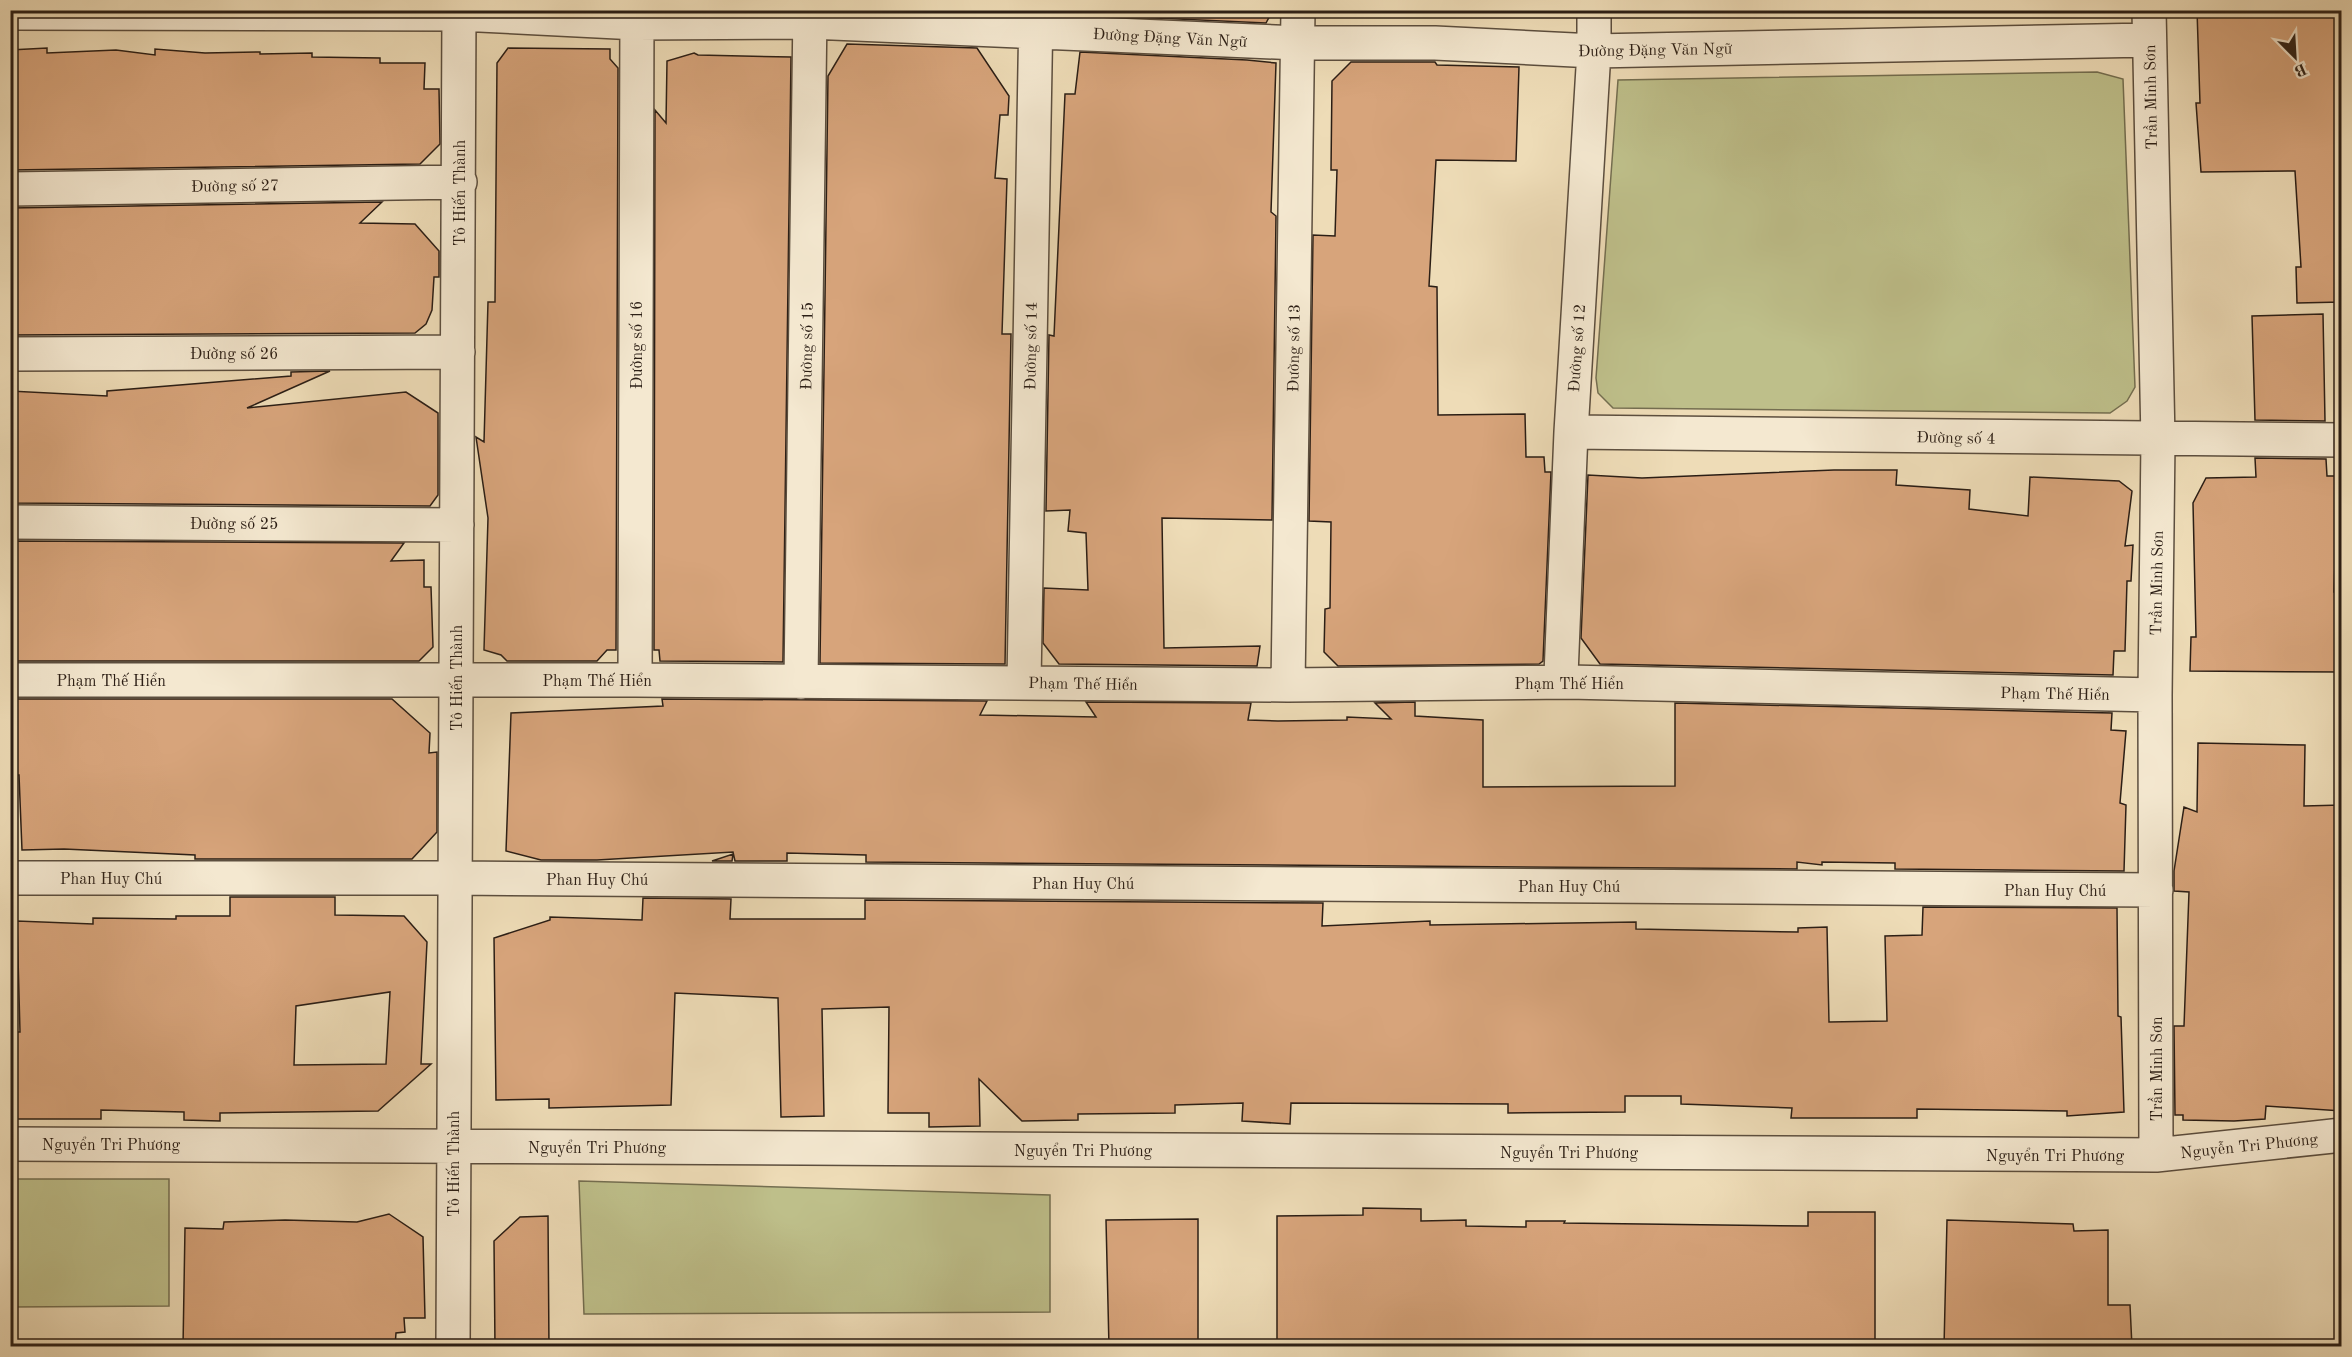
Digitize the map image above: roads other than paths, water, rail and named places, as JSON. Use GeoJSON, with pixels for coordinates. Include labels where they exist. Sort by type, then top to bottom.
{"type":"FeatureCollection","features":[{"type":"Feature","properties":{"kind":"street","name":"Đường số 13"},"geometry":{"type":"LineString","coordinates":[[1288,685],[1298,10]]}},
{"type":"Feature","properties":{"kind":"street","name":"Đường số 12"},"geometry":{"type":"LineString","coordinates":[[1568,682],[1561,675],[1571,432],[1594,51],[1594,10]]}},
{"type":"Feature","properties":{"kind":"street","name":"Đường Đặng Văn Ngữ"},"geometry":{"type":"LineString","coordinates":[[10,12],[459,12],[637,17],[810,16],[1036,20],[1298,43],[1434,43],[1594,51],[2149,25]]}},
{"type":"Feature","properties":{"kind":"street","name":"Tô Hiến Thành"},"geometry":{"type":"LineString","coordinates":[[453,1347],[452,1146],[460,182],[459,12]]}},
{"type":"Feature","properties":{"kind":"street","name":"Đường số 15"},"geometry":{"type":"LineString","coordinates":[[801,681],[810,16]]}},
{"type":"Feature","properties":{"kind":"street","name":"Đường số 16"},"geometry":{"type":"LineString","coordinates":[[635,680],[637,17]]}},
{"type":"Feature","properties":{"kind":"street","name":"Đường số 14"},"geometry":{"type":"LineString","coordinates":[[1024,682],[1036,20]]}},
{"type":"Feature","properties":{"kind":"street","name":"Trần Minh Sơn"},"geometry":{"type":"LineString","coordinates":[[2149,25],[2158,440],[2155,695],[2156,1155]]}},
{"type":"Feature","properties":{"kind":"street","name":"Đường số 27"},"geometry":{"type":"LineString","coordinates":[[10,189],[460,182]]}},
{"type":"Feature","properties":{"kind":"street","name":"Đường số 26"},"geometry":{"type":"LineString","coordinates":[[10,354],[458,352]]}},
{"type":"Feature","properties":{"kind":"street","name":"Đường số 4"},"geometry":{"type":"LineString","coordinates":[[1571,432],[2158,440],[2342,440]]}},
{"type":"Feature","properties":{"kind":"street","name":"Đường số 25"},"geometry":{"type":"LineString","coordinates":[[10,522],[457,525]]}},
{"type":"Feature","properties":{"kind":"street","name":"Phạm Thế Hiển"},"geometry":{"type":"LineString","coordinates":[[10,680],[456,679],[1288,685],[1568,682],[2155,695]]}},
{"type":"Feature","properties":{"kind":"street","name":"Phan Huy Chú"},"geometry":{"type":"LineString","coordinates":[[10,878],[454,878],[2156,890]]}},
{"type":"Feature","properties":{"kind":"street","name":"Nguyễn Tri Phương"},"geometry":{"type":"LineString","coordinates":[[2156,1155],[2342,1136]]}},
{"type":"Feature","properties":{"kind":"street","name":"Nguyển Tri Phương"},"geometry":{"type":"LineString","coordinates":[[10,1144],[2156,1155]]}}]}
